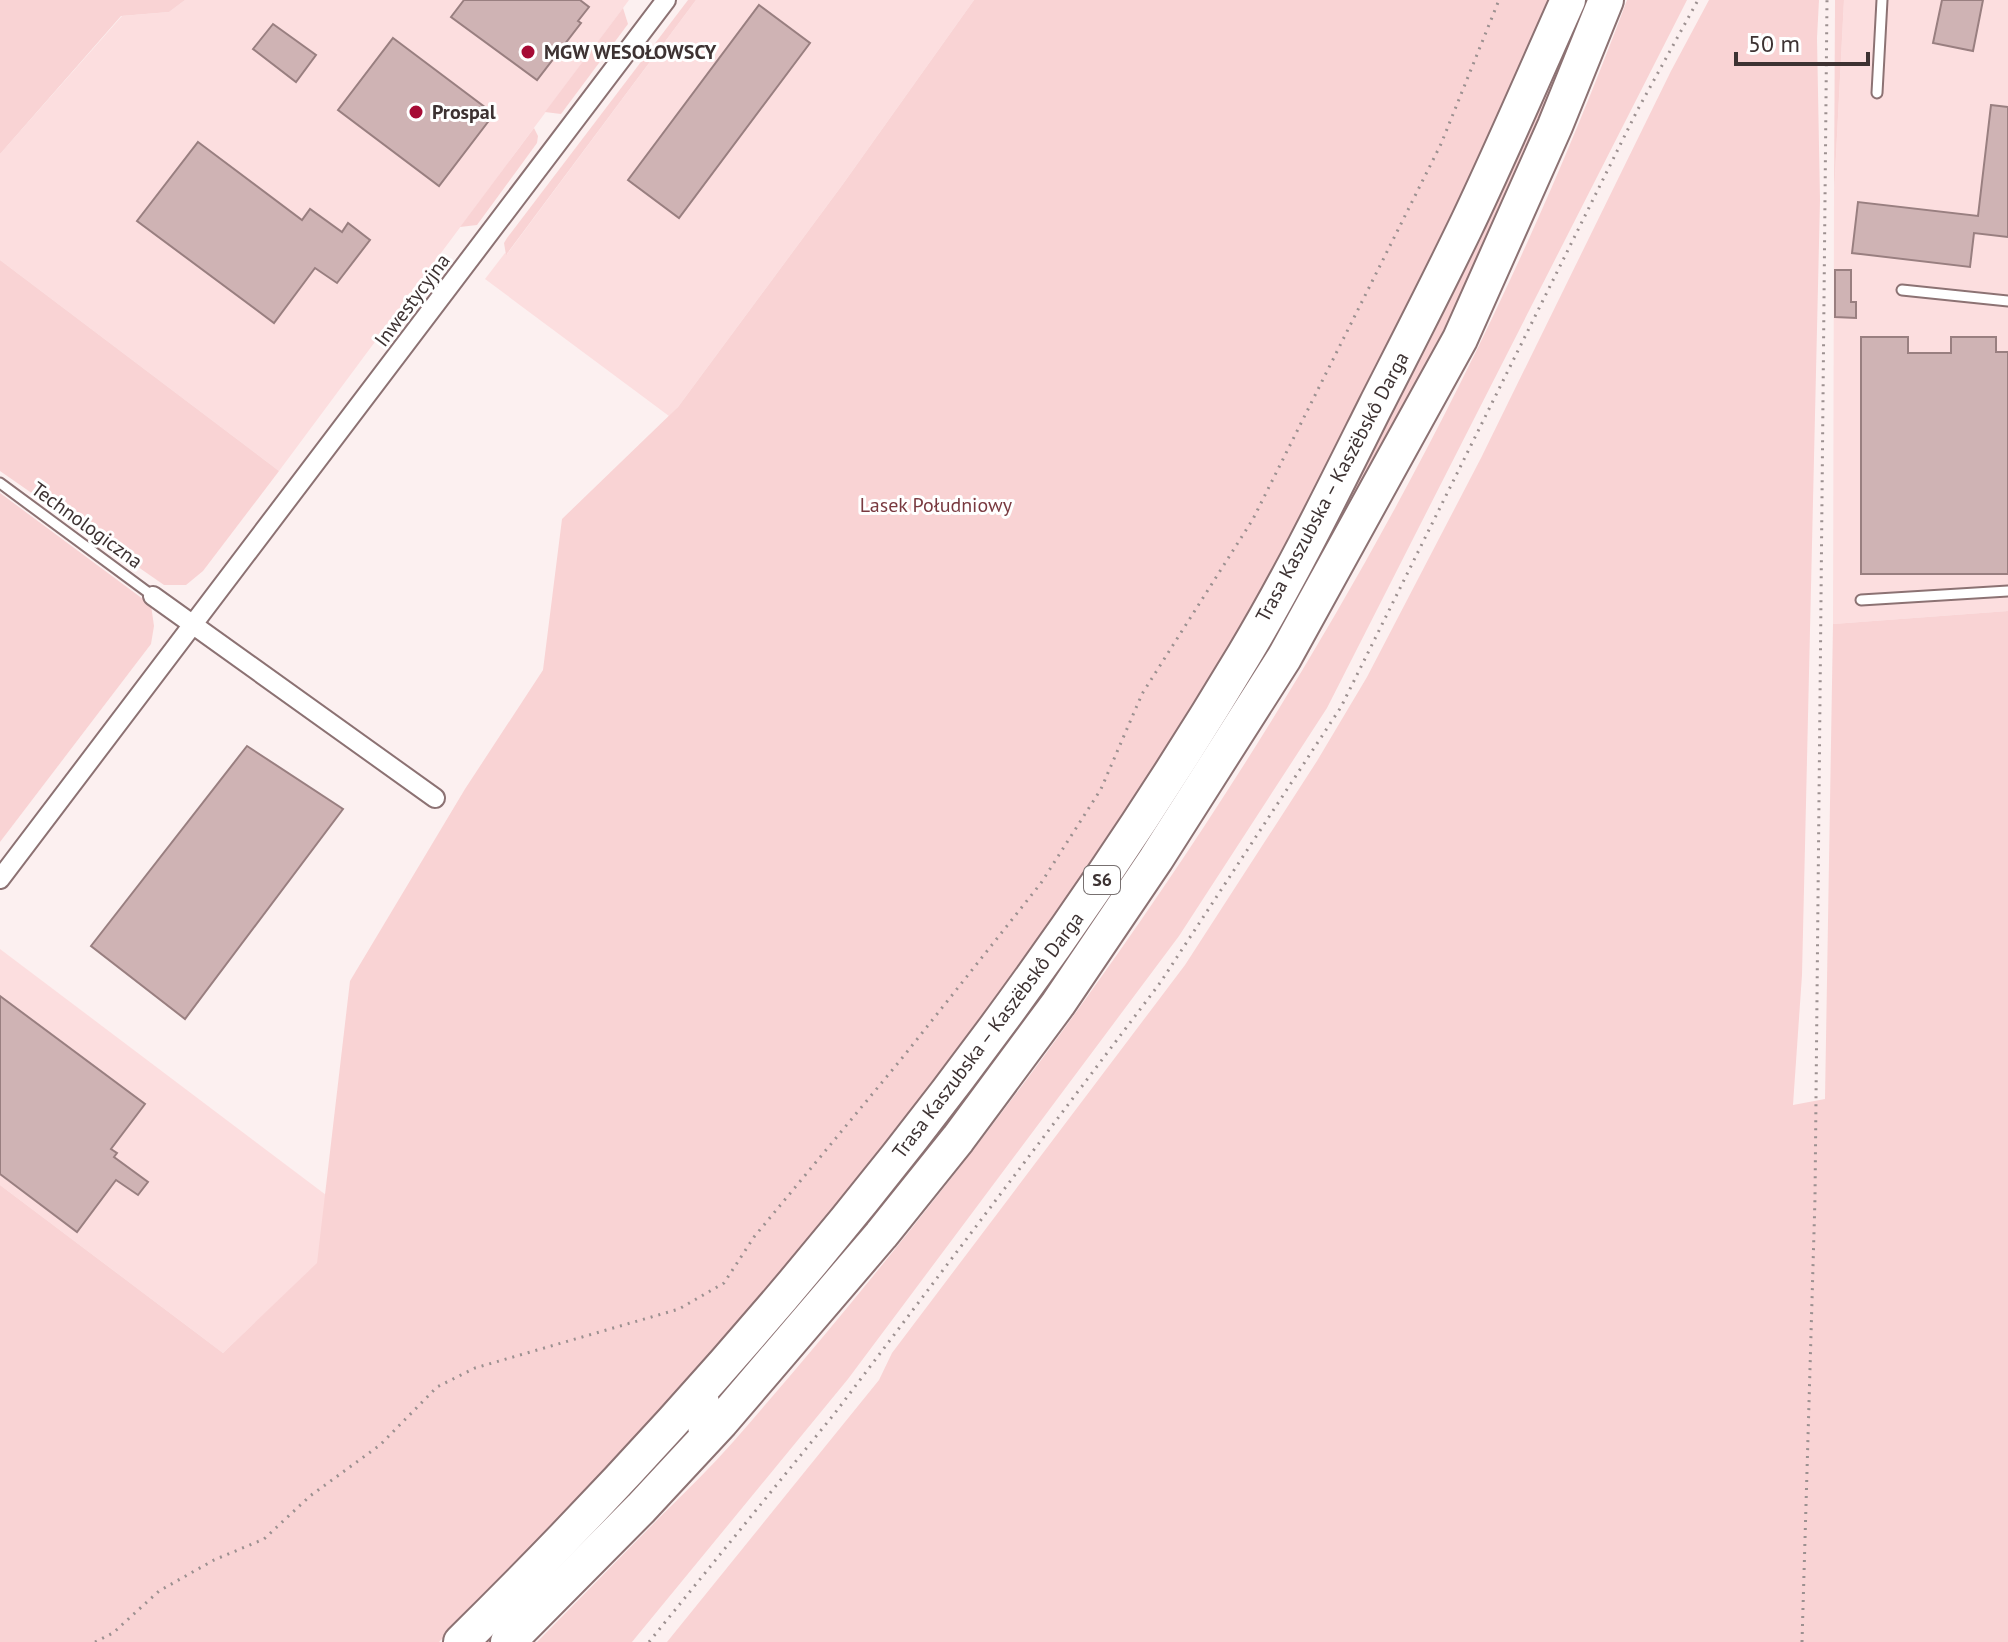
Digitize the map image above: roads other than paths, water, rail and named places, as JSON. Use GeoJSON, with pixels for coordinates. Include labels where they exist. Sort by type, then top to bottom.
{"type":"FeatureCollection","features":[{"type":"Feature","properties":{"kind":"highway","name":"Trasa Kaszubska – Kaszëbskô Darga"},"geometry":{"type":"LineString","coordinates":[[461,1642],[616,1484],[848,1221],[1034,978],[1123,849],[1246,652],[1324,508],[1465,228],[1568,0]]}},
{"type":"Feature","properties":{"kind":"highway","name":"Trasa Kaszubska – Kaszëbskô Darga"},"geometry":{"type":"LineString","coordinates":[[508,1642],[641,1508],[802,1329],[958,1139],[1058,1004],[1156,859],[1284,658],[1460,339],[1555,126],[1606,0]]}},
{"type":"Feature","properties":{"kind":"street","name":"Inwestycyjna"},"geometry":{"type":"LineString","coordinates":[[0,879],[666,0]]}},
{"type":"Feature","properties":{"kind":"street"},"geometry":{"type":"LineString","coordinates":[[153,596],[435,798]]}},
{"type":"Feature","properties":{"kind":"lane"},"geometry":{"type":"LineString","coordinates":[[1877,93],[1882,0]]}},
{"type":"Feature","properties":{"kind":"lane"},"geometry":{"type":"LineString","coordinates":[[1902,290],[2008,301]]}},
{"type":"Feature","properties":{"kind":"lane","name":"Technologiczna"},"geometry":{"type":"LineString","coordinates":[[0,483],[153,596]]}},
{"type":"Feature","properties":{"kind":"lane"},"geometry":{"type":"LineString","coordinates":[[1861,600],[2008,591]]}},
{"type":"Feature","properties":{"kind":"lane"},"geometry":{"type":"LineString","coordinates":[[733,1370],[775,1306]]}},
{"type":"Feature","properties":{"kind":"lane"},"geometry":{"type":"LineString","coordinates":[[743,1379],[802,1329]]}},
{"type":"Feature","properties":{"kind":"lane"},"geometry":{"type":"LineString","coordinates":[[707,1409],[724,1383]]}},
{"type":"Feature","properties":{"kind":"lane"},"geometry":{"type":"LineString","coordinates":[[687,1431],[719,1399]]}},
{"type":"Feature","properties":{"kind":"lane"},"geometry":{"type":"LineString","coordinates":[[616,1484],[673,1437]]}},
{"type":"Feature","properties":{"kind":"lane"},"geometry":{"type":"LineString","coordinates":[[641,1508],[682,1446]]}},
{"type":"Feature","properties":{"kind":"place","name":"MGW WESOŁOWSCY"},"geometry":{"type":"Point","coordinates":[528,52]}},
{"type":"Feature","properties":{"kind":"place","name":"Prospal"},"geometry":{"type":"Point","coordinates":[416,112]}},
{"type":"Feature","properties":{"kind":"park label","name":"Lasek Południowy"},"geometry":{"type":"Point","coordinates":[936,505]}}]}
